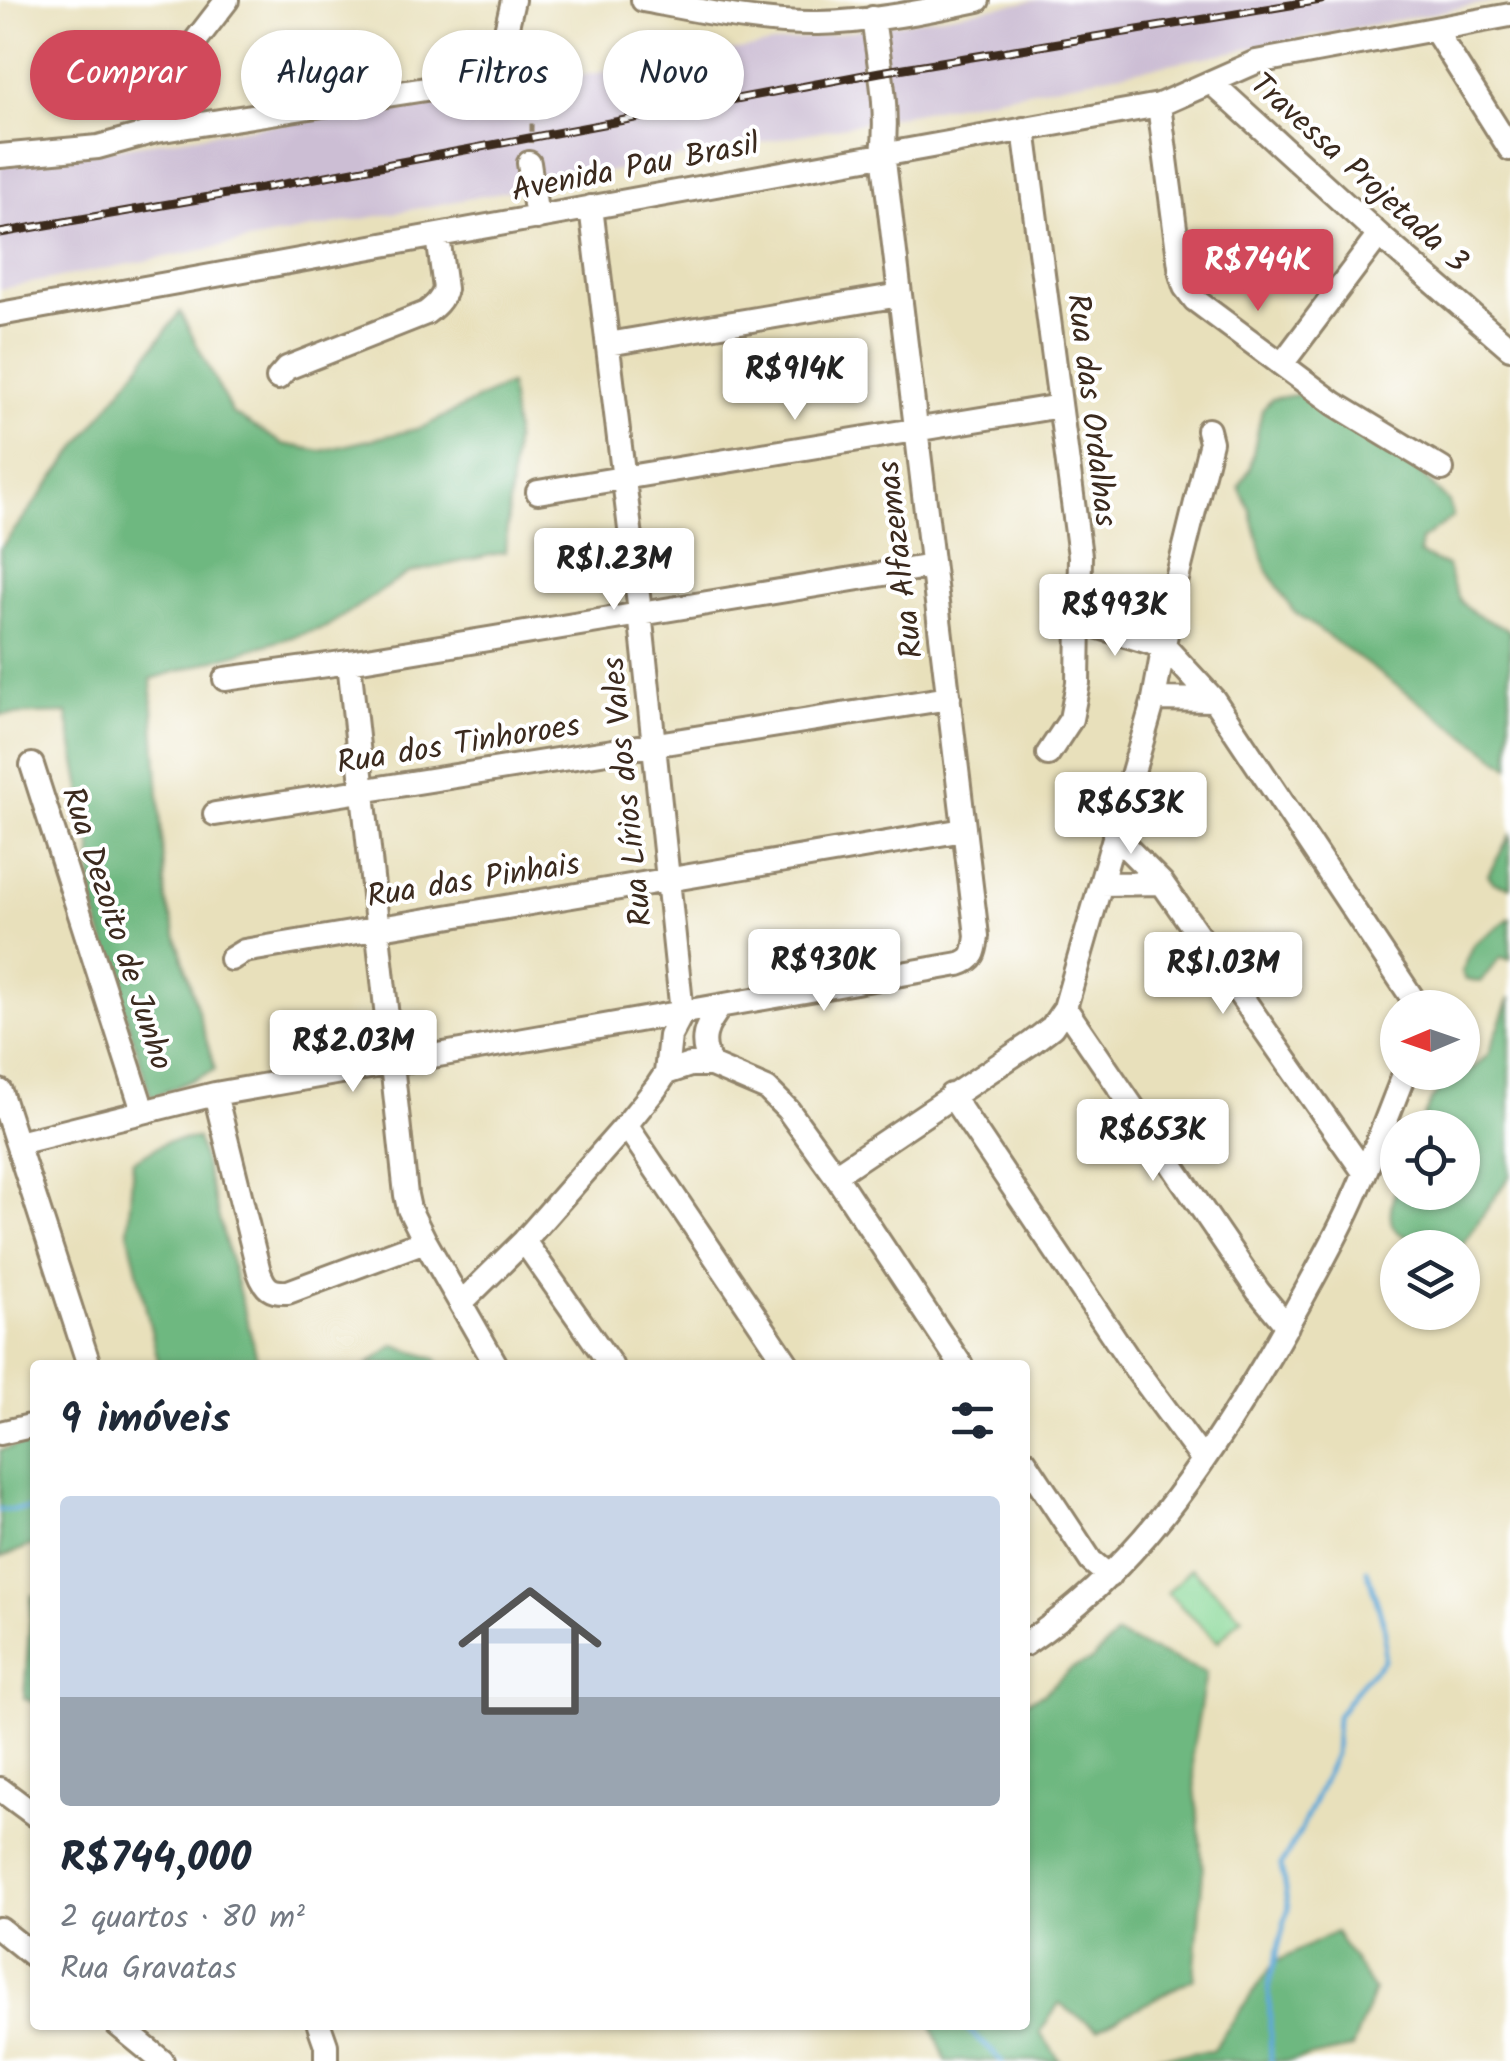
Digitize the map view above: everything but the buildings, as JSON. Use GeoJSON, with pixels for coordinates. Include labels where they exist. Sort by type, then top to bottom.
{"type":"FeatureCollection","features":[{"type":"Feature","properties":{"kind":"street"},"geometry":{"type":"LineString","coordinates":[[156,131],[180,61],[227,0]]}},
{"type":"Feature","properties":{"kind":"street"},"geometry":{"type":"LineString","coordinates":[[644,0],[708,12],[815,23],[873,18],[978,0]]}},
{"type":"Feature","properties":{"kind":"street"},"geometry":{"type":"LineString","coordinates":[[0,156],[98,147],[156,131],[490,78],[498,66],[511,11]]}},
{"type":"Feature","properties":{"kind":"street","name":"Avenida Pau Brasil"},"geometry":{"type":"LineString","coordinates":[[0,314],[1158,105],[1256,62],[1510,16]]}},
{"type":"Feature","properties":{"kind":"street","name":"Rua Alfazemas"},"geometry":{"type":"LineString","coordinates":[[721,1006],[959,964],[974,956],[977,936],[900,295],[873,18]]}},
{"type":"Feature","properties":{"kind":"street"},"geometry":{"type":"LineString","coordinates":[[1435,30],[1510,149]]}},
{"type":"Feature","properties":{"kind":"street","name":"Travessa Projetada 3"},"geometry":{"type":"LineString","coordinates":[[1212,83],[1510,348]]}},
{"type":"Feature","properties":{"kind":"street"},"geometry":{"type":"LineString","coordinates":[[1158,105],[1180,274],[1196,300],[1335,404],[1442,470]]}},
{"type":"Feature","properties":{"kind":"street","name":"Rua das Ordalhas"},"geometry":{"type":"LineString","coordinates":[[1024,129],[1080,556],[1078,683],[1071,719],[1048,754]]}},
{"type":"Feature","properties":{"kind":"street"},"geometry":{"type":"LineString","coordinates":[[529,163],[537,218]]}},
{"type":"Feature","properties":{"kind":"street","name":"Rua Lírios dos Vales"},"geometry":{"type":"LineString","coordinates":[[591,207],[640,612],[682,1014]]}},
{"type":"Feature","properties":{"kind":"street"},"geometry":{"type":"LineString","coordinates":[[1282,364],[1379,235]]}},
{"type":"Feature","properties":{"kind":"street"},"geometry":{"type":"LineString","coordinates":[[278,378],[287,368],[435,306],[443,297],[445,283],[438,236]]}},
{"type":"Feature","properties":{"kind":"street"},"geometry":{"type":"LineString","coordinates":[[608,344],[900,295]]}},
{"type":"Feature","properties":{"kind":"street"},"geometry":{"type":"LineString","coordinates":[[538,492],[1060,406]]}},
{"type":"Feature","properties":{"kind":"street"},"geometry":{"type":"LineString","coordinates":[[835,1175],[1030,1044],[1052,1027],[1065,1008],[1154,699],[1174,590],[1211,442],[1208,430]]}},
{"type":"Feature","properties":{"kind":"street"},"geometry":{"type":"LineString","coordinates":[[225,678],[349,662],[932,566]]}},
{"type":"Feature","properties":{"kind":"street"},"geometry":{"type":"LineString","coordinates":[[1080,621],[1165,647],[1214,700],[1406,990]]}},
{"type":"Feature","properties":{"kind":"street"},"geometry":{"type":"LineString","coordinates":[[349,662],[409,1209],[493,1360]]}},
{"type":"Feature","properties":{"kind":"street","name":"Rua dos Tinhoroes"},"geometry":{"type":"LineString","coordinates":[[215,814],[949,698]]}},
{"type":"Feature","properties":{"kind":"street"},"geometry":{"type":"LineString","coordinates":[[1154,699],[1214,700]]}},
{"type":"Feature","properties":{"kind":"street","name":"Rua Dezoito de Junho"},"geometry":{"type":"LineString","coordinates":[[32,765],[143,1111]]}},
{"type":"Feature","properties":{"kind":"street","name":"Rua das Pinhais"},"geometry":{"type":"LineString","coordinates":[[231,959],[244,951],[964,830]]}},
{"type":"Feature","properties":{"kind":"street"},"geometry":{"type":"LineString","coordinates":[[1114,835],[1162,883],[1364,1172]]}},
{"type":"Feature","properties":{"kind":"street"},"geometry":{"type":"LineString","coordinates":[[1101,884],[1162,883]]}},
{"type":"Feature","properties":{"kind":"street"},"geometry":{"type":"LineString","coordinates":[[18,1142],[215,1094],[721,1006]]}},
{"type":"Feature","properties":{"kind":"street"},"geometry":{"type":"LineString","coordinates":[[712,1065],[705,1054],[704,1035],[708,1022],[721,1006]]}},
{"type":"Feature","properties":{"kind":"street"},"geometry":{"type":"LineString","coordinates":[[1065,1008],[1258,1291],[1286,1326]]}},
{"type":"Feature","properties":{"kind":"street"},"geometry":{"type":"LineString","coordinates":[[461,1303],[524,1241],[626,1126],[666,1073],[670,1036],[682,1014]]}},
{"type":"Feature","properties":{"kind":"street"},"geometry":{"type":"LineString","coordinates":[[666,1073],[690,1065],[712,1065],[767,1089],[788,1110],[835,1175],[958,1360]]}},
{"type":"Feature","properties":{"kind":"street"},"geometry":{"type":"LineString","coordinates":[[1030,1640],[1070,1612],[1149,1534],[1241,1403],[1344,1221],[1398,1090]]}},
{"type":"Feature","properties":{"kind":"street"},"geometry":{"type":"LineString","coordinates":[[0,1091],[87,1360]]}},
{"type":"Feature","properties":{"kind":"street"},"geometry":{"type":"LineString","coordinates":[[215,1094],[259,1272],[270,1291],[288,1292],[425,1241]]}},
{"type":"Feature","properties":{"kind":"street"},"geometry":{"type":"LineString","coordinates":[[951,1095],[1132,1364],[1202,1460]]}},
{"type":"Feature","properties":{"kind":"street"},"geometry":{"type":"LineString","coordinates":[[626,1126],[785,1360]]}},
{"type":"Feature","properties":{"kind":"street"},"geometry":{"type":"LineString","coordinates":[[524,1241],[607,1360]]}},
{"type":"Feature","properties":{"kind":"street"},"geometry":{"type":"LineString","coordinates":[[0,1433],[30,1426]]}},
{"type":"Feature","properties":{"kind":"street"},"geometry":{"type":"LineString","coordinates":[[1030,1470],[1091,1561],[1109,1576]]}},
{"type":"Feature","properties":{"kind":"street"},"geometry":{"type":"LineString","coordinates":[[0,1789],[30,1811]]}},
{"type":"Feature","properties":{"kind":"street"},"geometry":{"type":"LineString","coordinates":[[0,1928],[30,1953]]}},
{"type":"Feature","properties":{"kind":"street"},"geometry":{"type":"LineString","coordinates":[[124,2030],[162,2061]]}},
{"type":"Feature","properties":{"kind":"street"},"geometry":{"type":"LineString","coordinates":[[321,2030],[326,2061]]}},
{"type":"Feature","properties":{"kind":"path"},"geometry":{"type":"LineString","coordinates":[[511,11],[537,72],[540,89],[532,116],[529,163]]}},
{"type":"Feature","properties":{"kind":"shaded area"},"geometry":{"type":"Polygon","coordinates":[[[1039,0],[1501,0],[0,289],[0,166],[302,120],[402,120],[402,105],[422,102],[422,120],[583,120],[583,75],[603,72],[603,120],[744,120],[744,49],[1039,0]]]}},
{"type":"Feature","properties":{"kind":"green space"},"geometry":{"type":"Polygon","coordinates":[[[180,312],[232,413],[283,444],[321,451],[421,428],[509,384],[515,432],[505,552],[409,573],[326,627],[151,679],[166,900],[215,1070],[151,1098],[91,897],[92,848],[67,713],[0,715],[0,549],[180,312]]]}},
{"type":"Feature","properties":{"kind":"green space"},"geometry":{"type":"Polygon","coordinates":[[[1302,394],[1354,428],[1397,449],[1449,502],[1453,517],[1421,540],[1419,554],[1447,566],[1456,593],[1468,609],[1510,631],[1510,767],[1293,611],[1266,568],[1250,510],[1239,487],[1250,468],[1262,410],[1272,399],[1302,394]]]}},
{"type":"Feature","properties":{"kind":"green space"},"geometry":{"type":"Polygon","coordinates":[[[1510,836],[1510,887],[1494,883],[1488,875],[1510,836]]]}},
{"type":"Feature","properties":{"kind":"green space"},"geometry":{"type":"Polygon","coordinates":[[[1510,918],[1510,960],[1501,957],[1480,982],[1466,980],[1462,972],[1474,944],[1510,918]]]}},
{"type":"Feature","properties":{"kind":"green space"},"geometry":{"type":"Polygon","coordinates":[[[1510,997],[1510,1175],[1473,1230],[1396,1230],[1391,1210],[1480,1210],[1480,1110],[1427,1110],[1439,1090],[1480,1090],[1480,1062],[1488,1055],[1510,997]]]}},
{"type":"Feature","properties":{"kind":"green space"},"geometry":{"type":"Polygon","coordinates":[[[197,1138],[258,1360],[158,1360],[128,1231],[133,1161],[166,1142],[197,1138]]]}},
{"type":"Feature","properties":{"kind":"green space"},"geometry":{"type":"Polygon","coordinates":[[[395,1345],[437,1360],[374,1360],[395,1345]]]}},
{"type":"Feature","properties":{"kind":"green space"},"geometry":{"type":"Polygon","coordinates":[[[30,1443],[30,1546],[0,1558],[0,1450],[30,1443]]]}},
{"type":"Feature","properties":{"kind":"green space"},"geometry":{"type":"Polygon","coordinates":[[[1191,1568],[1242,1617],[1218,1642],[1167,1593],[1191,1568]]]}},
{"type":"Feature","properties":{"kind":"green space"},"geometry":{"type":"Polygon","coordinates":[[[30,1621],[30,1701],[24,1698],[30,1621]]]}},
{"type":"Feature","properties":{"kind":"green space"},"geometry":{"type":"Polygon","coordinates":[[[1116,1635],[1206,1673],[1192,1754],[1203,1871],[1194,1978],[1098,2029],[1059,2004],[1040,2032],[1060,2061],[946,2061],[934,2030],[1030,2030],[1030,1700],[1043,1694],[1072,1668],[1091,1661],[1116,1635]]]}},
{"type":"Feature","properties":{"kind":"green space"},"geometry":{"type":"Polygon","coordinates":[[[1335,1932],[1374,1991],[1352,2048],[1289,2061],[1137,2061],[1212,2051],[1274,1963],[1335,1932]]]}},
{"type":"Feature","properties":{"kind":"waterway"},"geometry":{"type":"LineString","coordinates":[[0,1510],[30,1509]]}},
{"type":"Feature","properties":{"kind":"waterway"},"geometry":{"type":"LineString","coordinates":[[1271,2061],[1269,1984],[1288,1909],[1281,1865],[1335,1754],[1337,1716],[1384,1660],[1385,1628],[1367,1570]]}},
{"type":"Feature","properties":{"kind":"waterway"},"geometry":{"type":"LineString","coordinates":[[968,2030],[1002,2061]]}},
{"type":"Feature","properties":{"kind":"railway"},"geometry":{"type":"LineString","coordinates":[[0,233],[880,72],[1321,0]]}}]}
